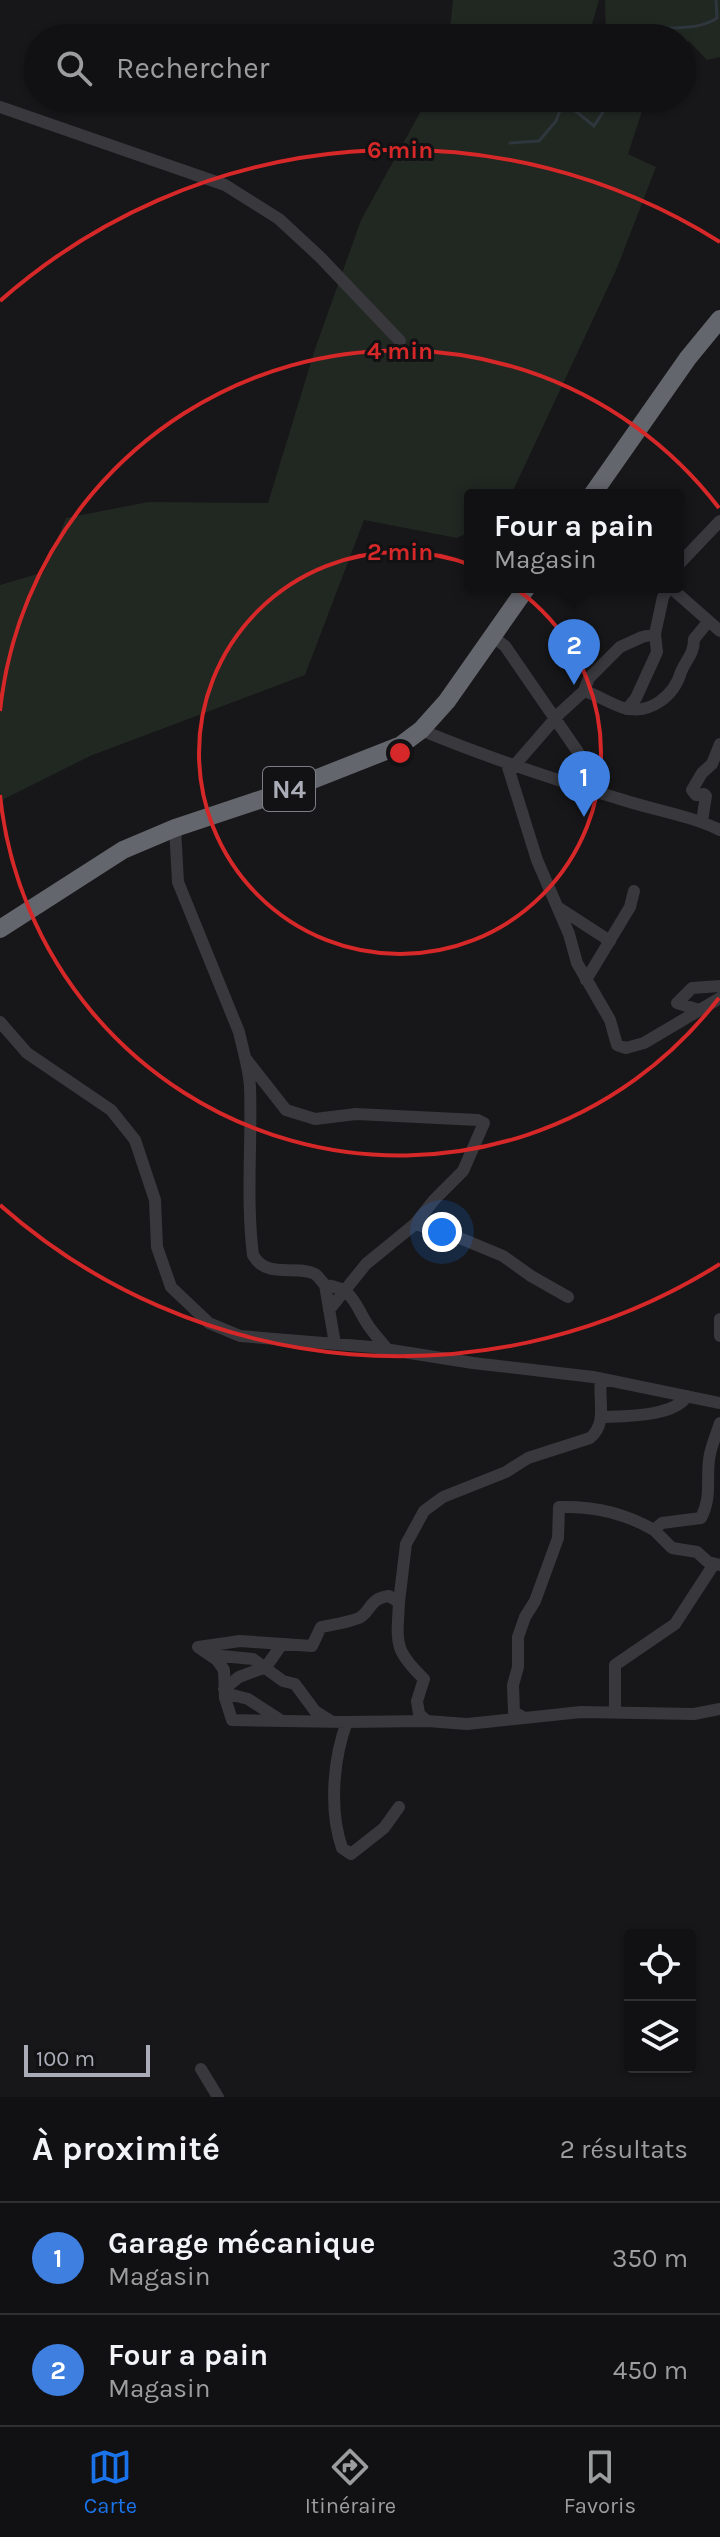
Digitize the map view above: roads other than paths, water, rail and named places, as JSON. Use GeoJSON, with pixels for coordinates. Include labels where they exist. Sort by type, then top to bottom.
{"type":"FeatureCollection","features":[{"type":"Feature","properties":{"kind":"highway"},"geometry":{"type":"LineString","coordinates":[[596,489],[688,358],[720,319]]}},
{"type":"Feature","properties":{"kind":"highway","name":"N4"},"geometry":{"type":"LineString","coordinates":[[0,929],[123,850],[401,745],[421,730],[447,701],[523,593]]}},
{"type":"Feature","properties":{"kind":"street"},"geometry":{"type":"LineString","coordinates":[[0,107],[225,185],[279,219],[400,341]]}},
{"type":"Feature","properties":{"kind":"street"},"geometry":{"type":"LineString","coordinates":[[684,559],[719,526]]}},
{"type":"Feature","properties":{"kind":"street"},"geometry":{"type":"LineString","coordinates":[[627,709],[636,698],[657,652],[655,634],[666,593]]}},
{"type":"Feature","properties":{"kind":"street"},"geometry":{"type":"LineString","coordinates":[[677,593],[720,631]]}},
{"type":"Feature","properties":{"kind":"street"},"geometry":{"type":"LineString","coordinates":[[584,691],[627,709],[651,708],[663,700],[679,680],[694,650],[694,639],[708,622]]}},
{"type":"Feature","properties":{"kind":"street"},"geometry":{"type":"LineString","coordinates":[[511,765],[584,691],[589,678],[620,647],[655,634]]}},
{"type":"Feature","properties":{"kind":"street"},"geometry":{"type":"LineString","coordinates":[[492,636],[505,646],[581,757],[576,786]]}},
{"type":"Feature","properties":{"kind":"street"},"geometry":{"type":"LineString","coordinates":[[421,730],[511,765],[702,821],[720,830]]}},
{"type":"Feature","properties":{"kind":"street"},"geometry":{"type":"LineString","coordinates":[[702,821],[706,796],[696,795],[692,790],[702,773],[712,764],[720,744]]}},
{"type":"Feature","properties":{"kind":"street"},"geometry":{"type":"LineString","coordinates":[[511,765],[537,860],[569,934],[577,963],[610,1020],[614,1039],[621,1048],[656,1037],[677,1021],[720,998]]}},
{"type":"Feature","properties":{"kind":"street"},"geometry":{"type":"LineString","coordinates":[[175,828],[178,882],[239,1032],[245,1058],[250,1086],[253,1255],[257,1263],[266,1267],[315,1274],[325,1285],[335,1344]]}},
{"type":"Feature","properties":{"kind":"street"},"geometry":{"type":"LineString","coordinates":[[586,980],[630,907],[634,891]]}},
{"type":"Feature","properties":{"kind":"street"},"geometry":{"type":"LineString","coordinates":[[558,908],[610,941]]}},
{"type":"Feature","properties":{"kind":"street"},"geometry":{"type":"LineString","coordinates":[[699,1010],[677,1003],[692,988],[720,986]]}},
{"type":"Feature","properties":{"kind":"street"},"geometry":{"type":"LineString","coordinates":[[0,1022],[27,1053],[111,1110],[135,1140],[155,1200],[157,1247],[171,1287],[209,1323],[240,1336],[387,1349],[601,1379],[720,1403]]}},
{"type":"Feature","properties":{"kind":"street"},"geometry":{"type":"LineString","coordinates":[[245,1058],[286,1110],[315,1119],[356,1114],[478,1120],[484,1123],[463,1171],[415,1224],[366,1264],[329,1310]]}},
{"type":"Feature","properties":{"kind":"street"},"geometry":{"type":"LineString","coordinates":[[415,1224],[503,1256],[568,1297]]}},
{"type":"Feature","properties":{"kind":"street"},"geometry":{"type":"LineString","coordinates":[[325,1285],[336,1286],[346,1292],[387,1349]]}},
{"type":"Feature","properties":{"kind":"street"},"geometry":{"type":"LineString","coordinates":[[720,1319],[720,1336]]}},
{"type":"Feature","properties":{"kind":"street"},"geometry":{"type":"LineString","coordinates":[[427,1721],[419,1714],[417,1701],[424,1679],[405,1661],[396,1644],[406,1544],[424,1511],[443,1497],[506,1472],[528,1458],[590,1438],[597,1432],[602,1417],[601,1379]]}},
{"type":"Feature","properties":{"kind":"street"},"geometry":{"type":"LineString","coordinates":[[602,1417],[645,1416],[683,1402],[687,1396]]}},
{"type":"Feature","properties":{"kind":"street"},"geometry":{"type":"LineString","coordinates":[[654,1530],[662,1523],[701,1518],[708,1494],[709,1456],[720,1423]]}},
{"type":"Feature","properties":{"kind":"street"},"geometry":{"type":"LineString","coordinates":[[524,1718],[514,1712],[513,1685],[518,1667],[518,1637],[558,1538],[559,1507],[590,1508],[633,1518],[654,1530],[672,1548],[697,1552],[717,1565],[675,1624],[615,1665],[615,1713]]}},
{"type":"Feature","properties":{"kind":"street"},"geometry":{"type":"LineString","coordinates":[[340,1722],[315,1711],[295,1684],[283,1681],[266,1667],[245,1657],[211,1655],[198,1648],[199,1645],[240,1641],[312,1646],[321,1627],[345,1624],[362,1617],[370,1604],[382,1596],[399,1602]]}},
{"type":"Feature","properties":{"kind":"street"},"geometry":{"type":"LineString","coordinates":[[224,1691],[239,1677],[266,1667],[282,1644]]}},
{"type":"Feature","properties":{"kind":"street"},"geometry":{"type":"LineString","coordinates":[[211,1655],[224,1670],[224,1691],[232,1720],[467,1724],[581,1712],[694,1714],[720,1709]]}},
{"type":"Feature","properties":{"kind":"street"},"geometry":{"type":"LineString","coordinates":[[224,1691],[248,1699],[282,1721]]}},
{"type":"Feature","properties":{"kind":"street"},"geometry":{"type":"LineString","coordinates":[[340,1722],[333,1803],[342,1848],[351,1854],[384,1828],[399,1807]]}},
{"type":"Feature","properties":{"kind":"street"},"geometry":{"type":"LineString","coordinates":[[201,2069],[218,2097]]}},
{"type":"Feature","properties":{"kind":"waterway"},"geometry":{"type":"LineString","coordinates":[[696,26],[717,18],[716,0]]}},
{"type":"Feature","properties":{"kind":"waterway"},"geometry":{"type":"LineString","coordinates":[[510,143],[539,141],[559,112]]}},
{"type":"Feature","properties":{"kind":"waterway"},"geometry":{"type":"LineString","coordinates":[[577,112],[594,126],[603,112]]}},
{"type":"Feature","properties":{"kind":"place","name":"Four a pain"},"geometry":{"type":"Point","coordinates":[574,685]}},
{"type":"Feature","properties":{"kind":"place","name":"Garage mécanique"},"geometry":{"type":"Point","coordinates":[584,817]}}]}
